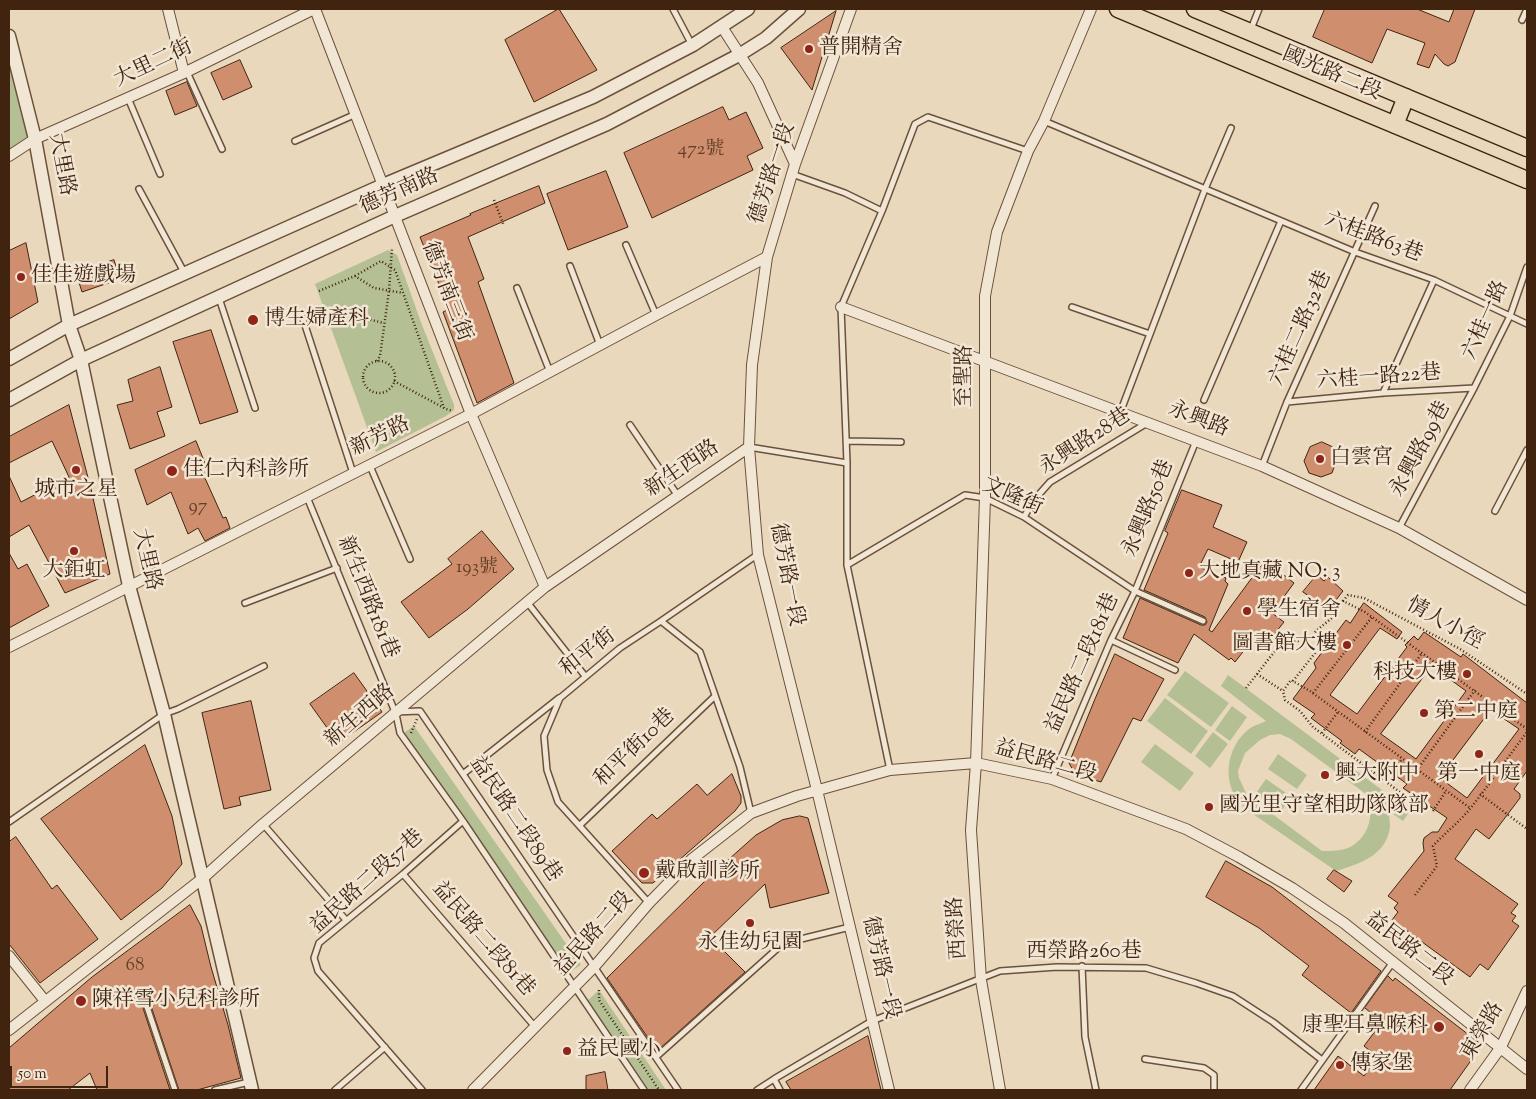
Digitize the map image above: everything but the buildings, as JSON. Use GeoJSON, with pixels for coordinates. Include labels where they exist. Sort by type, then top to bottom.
{"type":"FeatureCollection","features":[{"type":"Feature","properties":{"kind":"main road","name":"國光路二段"},"geometry":{"type":"LineString","coordinates":[[1118,9],[1527,180]]}},
{"type":"Feature","properties":{"kind":"main road","name":"國光路二段"},"geometry":{"type":"LineString","coordinates":[[1195,9],[1527,148]]}},
{"type":"Feature","properties":{"kind":"main road"},"geometry":{"type":"LineString","coordinates":[[1395,125],[1406,97]]}},
{"type":"Feature","properties":{"kind":"street"},"geometry":{"type":"LineString","coordinates":[[168,9],[185,72]]}},
{"type":"Feature","properties":{"kind":"street","name":"大里二街"},"geometry":{"type":"LineString","coordinates":[[9,156],[35,139],[185,72],[315,9]]}},
{"type":"Feature","properties":{"kind":"street","name":"德芳南三街"},"geometry":{"type":"LineString","coordinates":[[315,9],[471,414],[545,587]]}},
{"type":"Feature","properties":{"kind":"street","name":"德芳南路"},"geometry":{"type":"LineString","coordinates":[[9,359],[69,325],[383,185],[593,97],[693,45],[748,9]]}},
{"type":"Feature","properties":{"kind":"street","name":"德芳南路"},"geometry":{"type":"LineString","coordinates":[[9,400],[81,360],[395,216],[608,124],[739,55],[766,38],[799,9]]}},
{"type":"Feature","properties":{"kind":"street","name":"德芳路一段"},"geometry":{"type":"LineString","coordinates":[[851,9],[793,169],[767,257],[752,365],[749,447],[758,555],[817,790],[888,1090]]}},
{"type":"Feature","properties":{"kind":"street","name":"至聖路"},"geometry":{"type":"LineString","coordinates":[[976,763],[985,498],[985,296],[997,232],[1028,152],[1044,121],[1091,9]]}},
{"type":"Feature","properties":{"kind":"street"},"geometry":{"type":"LineString","coordinates":[[722,27],[758,83],[793,169]]}},
{"type":"Feature","properties":{"kind":"street","name":"大里路"},"geometry":{"type":"LineString","coordinates":[[9,36],[35,139],[69,325],[81,360],[129,586],[164,714],[251,1086]]}},
{"type":"Feature","properties":{"kind":"street","name":"新芳路"},"geometry":{"type":"LineString","coordinates":[[9,647],[370,466],[767,257]]}},
{"type":"Feature","properties":{"kind":"street","name":"永興路"},"geometry":{"type":"LineString","coordinates":[[842,307],[1262,466],[1399,528],[1527,600]]}},
{"type":"Feature","properties":{"kind":"street","name":"新生西路"},"geometry":{"type":"LineString","coordinates":[[9,1030],[203,878],[263,824],[545,587],[749,447]]}},
{"type":"Feature","properties":{"kind":"street","name":"益民路二段"},"geometry":{"type":"LineString","coordinates":[[473,1090],[536,1028],[594,967],[649,903],[703,849],[751,814],[817,790],[890,770],[976,763],[1052,779],[1186,829],[1239,857],[1344,923],[1527,1069]]}},
{"type":"Feature","properties":{"kind":"street","name":"西榮路"},"geometry":{"type":"LineString","coordinates":[[976,763],[971,830],[981,980],[1000,1090]]}},
{"type":"Feature","properties":{"kind":"street"},"geometry":{"type":"LineString","coordinates":[[9,956],[45,1001]]}},
{"type":"Feature","properties":{"kind":"street","name":"東榮路"},"geometry":{"type":"LineString","coordinates":[[1470,1090],[1500,1047],[1527,991]]}},
{"type":"Feature","properties":{"kind":"lane"},"geometry":{"type":"LineString","coordinates":[[673,9],[693,45]]}},
{"type":"Feature","properties":{"kind":"lane"},"geometry":{"type":"LineString","coordinates":[[1250,32],[1260,9]]}},
{"type":"Feature","properties":{"kind":"lane"},"geometry":{"type":"LineString","coordinates":[[1522,20],[1527,9]]}},
{"type":"Feature","properties":{"kind":"lane"},"geometry":{"type":"LineString","coordinates":[[185,72],[222,149]]}},
{"type":"Feature","properties":{"kind":"lane"},"geometry":{"type":"LineString","coordinates":[[128,98],[160,174]]}},
{"type":"Feature","properties":{"kind":"lane"},"geometry":{"type":"LineString","coordinates":[[295,141],[356,114]]}},
{"type":"Feature","properties":{"kind":"lane"},"geometry":{"type":"LineString","coordinates":[[890,770],[847,565],[847,463],[842,307],[882,211],[915,124],[928,117],[1028,152]]}},
{"type":"Feature","properties":{"kind":"lane","name":"六桂路63巷"},"geometry":{"type":"LineString","coordinates":[[1044,121],[1355,252],[1434,280],[1527,324]]}},
{"type":"Feature","properties":{"kind":"lane"},"geometry":{"type":"LineString","coordinates":[[1120,413],[1205,189],[1231,128]]}},
{"type":"Feature","properties":{"kind":"lane"},"geometry":{"type":"LineString","coordinates":[[793,169],[882,211]]}},
{"type":"Feature","properties":{"kind":"lane"},"geometry":{"type":"LineString","coordinates":[[139,189],[185,273]]}},
{"type":"Feature","properties":{"kind":"lane","name":"六桂二路32巷"},"geometry":{"type":"LineString","coordinates":[[1262,466],[1287,402],[1376,206]]}},
{"type":"Feature","properties":{"kind":"lane"},"geometry":{"type":"LineString","coordinates":[[1204,400],[1281,221]]}},
{"type":"Feature","properties":{"kind":"lane"},"geometry":{"type":"LineString","coordinates":[[626,245],[656,315]]}},
{"type":"Feature","properties":{"kind":"lane"},"geometry":{"type":"LineString","coordinates":[[570,266],[600,344]]}},
{"type":"Feature","properties":{"kind":"lane","name":"六桂一路"},"geometry":{"type":"LineString","coordinates":[[1474,388],[1510,316],[1527,267]]}},
{"type":"Feature","properties":{"kind":"lane"},"geometry":{"type":"LineString","coordinates":[[1383,393],[1434,280]]}},
{"type":"Feature","properties":{"kind":"lane"},"geometry":{"type":"LineString","coordinates":[[517,288],[550,372]]}},
{"type":"Feature","properties":{"kind":"lane"},"geometry":{"type":"LineString","coordinates":[[219,298],[255,408]]}},
{"type":"Feature","properties":{"kind":"lane"},"geometry":{"type":"LineString","coordinates":[[1072,307],[1150,334]]}},
{"type":"Feature","properties":{"kind":"lane"},"geometry":{"type":"LineString","coordinates":[[304,319],[353,473]]}},
{"type":"Feature","properties":{"kind":"lane","name":"六桂一路22巷"},"geometry":{"type":"LineString","coordinates":[[1287,402],[1383,393],[1474,388]]}},
{"type":"Feature","properties":{"kind":"lane","name":"永興路99巷"},"geometry":{"type":"LineString","coordinates":[[1399,528],[1474,388]]}},
{"type":"Feature","properties":{"kind":"lane","name":"永興路28巷"},"geometry":{"type":"LineString","coordinates":[[1024,517],[1034,500],[1050,482],[1149,422]]}},
{"type":"Feature","properties":{"kind":"lane"},"geometry":{"type":"LineString","coordinates":[[630,425],[678,496]]}},
{"type":"Feature","properties":{"kind":"lane"},"geometry":{"type":"LineString","coordinates":[[846,441],[901,442]]}},
{"type":"Feature","properties":{"kind":"lane","name":"永興路50巷"},"geometry":{"type":"LineString","coordinates":[[1135,590],[1196,441]]}},
{"type":"Feature","properties":{"kind":"lane"},"geometry":{"type":"LineString","coordinates":[[749,447],[847,463]]}},
{"type":"Feature","properties":{"kind":"lane"},"geometry":{"type":"LineString","coordinates":[[1495,511],[1527,450]]}},
{"type":"Feature","properties":{"kind":"lane"},"geometry":{"type":"LineString","coordinates":[[370,466],[410,559]]}},
{"type":"Feature","properties":{"kind":"lane","name":"文隆街"},"geometry":{"type":"LineString","coordinates":[[847,565],[965,495],[985,498],[1024,517],[1135,590],[1203,620]]}},
{"type":"Feature","properties":{"kind":"lane","name":"新生西路181巷"},"geometry":{"type":"LineString","coordinates":[[308,497],[396,713]]}},
{"type":"Feature","properties":{"kind":"lane","name":"和平街"},"geometry":{"type":"LineString","coordinates":[[649,903],[558,802],[547,770],[544,736],[560,698],[585,676],[620,648],[758,555]]}},
{"type":"Feature","properties":{"kind":"lane"},"geometry":{"type":"LineString","coordinates":[[245,603],[337,568]]}},
{"type":"Feature","properties":{"kind":"lane","name":"益民路二段181巷"},"geometry":{"type":"LineString","coordinates":[[1052,779],[1111,640],[1135,590]]}},
{"type":"Feature","properties":{"kind":"lane"},"geometry":{"type":"LineString","coordinates":[[527,602],[585,676]]}},
{"type":"Feature","properties":{"kind":"lane"},"geometry":{"type":"LineString","coordinates":[[661,622],[700,652],[740,767],[751,814]]}},
{"type":"Feature","properties":{"kind":"lane"},"geometry":{"type":"LineString","coordinates":[[1111,640],[1175,670]]}},
{"type":"Feature","properties":{"kind":"lane"},"geometry":{"type":"LineString","coordinates":[[9,822],[164,714],[178,709],[264,666]]}},
{"type":"Feature","properties":{"kind":"lane","name":"和平街10巷"},"geometry":{"type":"LineString","coordinates":[[580,825],[715,696]]}},
{"type":"Feature","properties":{"kind":"lane"},"geometry":{"type":"LineString","coordinates":[[463,774],[560,698]]}},
{"type":"Feature","properties":{"kind":"lane","name":"益民路二段89巷"},"geometry":{"type":"LineString","coordinates":[[644,1090],[462,821],[400,733],[396,713],[420,711],[678,1090]]}},
{"type":"Feature","properties":{"kind":"lane","name":"益民路二段57巷"},"geometry":{"type":"LineString","coordinates":[[422,1090],[318,971],[314,958],[319,943],[403,874],[462,821]]}},
{"type":"Feature","properties":{"kind":"lane"},"geometry":{"type":"LineString","coordinates":[[263,824],[346,920]]}},
{"type":"Feature","properties":{"kind":"lane","name":"益民路二段81巷"},"geometry":{"type":"LineString","coordinates":[[403,874],[536,1028]]}},
{"type":"Feature","properties":{"kind":"lane"},"geometry":{"type":"LineString","coordinates":[[656,1057],[778,948],[801,939],[850,927]]}},
{"type":"Feature","properties":{"kind":"lane"},"geometry":{"type":"LineString","coordinates":[[1301,1090],[1394,962]]}},
{"type":"Feature","properties":{"kind":"lane"},"geometry":{"type":"LineString","coordinates":[[1082,966],[1085,1037],[1096,1090]]}},
{"type":"Feature","properties":{"kind":"lane","name":"西榮路260巷"},"geometry":{"type":"LineString","coordinates":[[981,980],[1000,971],[1082,966],[1146,968],[1233,996],[1273,1022],[1322,1060]]}},
{"type":"Feature","properties":{"kind":"lane"},"geometry":{"type":"LineString","coordinates":[[757,1090],[774,1078],[872,1021],[981,980]]}},
{"type":"Feature","properties":{"kind":"lane"},"geometry":{"type":"LineString","coordinates":[[142,992],[175,1090]]}},
{"type":"Feature","properties":{"kind":"lane"},"geometry":{"type":"LineString","coordinates":[[335,1090],[384,1047]]}},
{"type":"Feature","properties":{"kind":"lane"},"geometry":{"type":"LineString","coordinates":[[1146,1059],[1204,1068],[1214,1075],[1214,1090]]}},
{"type":"Feature","properties":{"kind":"lane"},"geometry":{"type":"LineString","coordinates":[[774,1078],[780,1090]]}},
{"type":"Feature","properties":{"kind":"lane"},"geometry":{"type":"LineString","coordinates":[[215,1090],[251,1086]]}},
{"type":"Feature","properties":{"kind":"path"},"geometry":{"type":"LineString","coordinates":[[494,200],[504,226]]}},
{"type":"Feature","properties":{"kind":"path"},"geometry":{"type":"LineString","coordinates":[[377,361],[380,356],[389,291],[392,248]]}},
{"type":"Feature","properties":{"kind":"path"},"geometry":{"type":"LineString","coordinates":[[319,291],[355,276],[381,261],[395,270],[445,409],[394,381]]}},
{"type":"Feature","properties":{"kind":"path"},"geometry":{"type":"LineString","coordinates":[[355,276],[374,288],[403,293]]}},
{"type":"Feature","properties":{"kind":"path"},"geometry":{"type":"LineString","coordinates":[[367,319],[384,324]]}},
{"type":"Feature","properties":{"kind":"path"},"geometry":{"type":"LineString","coordinates":[[377,361],[387,363],[395,373],[394,381],[392,387],[382,393],[370,391],[366,388],[362,378],[363,372],[371,363],[377,361]]}},
{"type":"Feature","properties":{"kind":"path","name":"情人小徑"},"geometry":{"type":"LineString","coordinates":[[1343,601],[1348,595],[1364,598],[1460,649],[1527,694]]}},
{"type":"Feature","properties":{"kind":"path"},"geometry":{"type":"LineString","coordinates":[[1246,688],[1284,642],[1309,640],[1317,630],[1333,617],[1343,601],[1352,604],[1372,617],[1475,690],[1527,730],[1470,808],[1434,846],[1437,866],[1415,895]]}},
{"type":"Feature","properties":{"kind":"path"},"geometry":{"type":"LineString","coordinates":[[1313,694],[1372,617]]}},
{"type":"Feature","properties":{"kind":"path"},"geometry":{"type":"LineString","coordinates":[[1283,691],[1326,639],[1317,630]]}},
{"type":"Feature","properties":{"kind":"path"},"geometry":{"type":"LineString","coordinates":[[1365,732],[1422,653]]}},
{"type":"Feature","properties":{"kind":"path"},"geometry":{"type":"LineString","coordinates":[[1256,674],[1283,691],[1285,700],[1300,712],[1313,727],[1425,810]]}},
{"type":"Feature","properties":{"kind":"path"},"geometry":{"type":"LineString","coordinates":[[1293,681],[1470,808]]}},
{"type":"Feature","properties":{"kind":"path"},"geometry":{"type":"LineString","coordinates":[[1417,770],[1475,690]]}},
{"type":"Feature","properties":{"kind":"path"},"geometry":{"type":"LineString","coordinates":[[1322,733],[1338,712]]}},
{"type":"Feature","properties":{"kind":"path"},"geometry":{"type":"LineString","coordinates":[[410,734],[414,726]]}},
{"type":"Feature","properties":{"kind":"path"},"geometry":{"type":"LineString","coordinates":[[1386,781],[1402,759]]}},
{"type":"Feature","properties":{"kind":"path"},"geometry":{"type":"LineString","coordinates":[[1433,811],[1446,791]]}},
{"type":"Feature","properties":{"kind":"path"},"geometry":{"type":"LineString","coordinates":[[1480,794],[1527,829]]}},
{"type":"Feature","properties":{"kind":"path"},"geometry":{"type":"LineString","coordinates":[[599,990],[599,1000],[659,1090]]}},
{"type":"Feature","properties":{"kind":"green space"},"geometry":{"type":"Polygon","coordinates":[[[9,54],[30,137],[9,150],[9,54]]]}},
{"type":"Feature","properties":{"kind":"green space"},"geometry":{"type":"Polygon","coordinates":[[[388,250],[397,255],[454,405],[454,410],[376,452],[315,284],[388,250]]]}},
{"type":"Feature","properties":{"kind":"green space"},"geometry":{"type":"Polygon","coordinates":[[[1185,671],[1229,703],[1211,727],[1167,695],[1185,671]]]}},
{"type":"Feature","properties":{"kind":"green space"},"geometry":{"type":"Polygon","coordinates":[[[1228,675],[1410,811],[1403,821],[1389,811],[1390,827],[1383,845],[1377,852],[1362,862],[1336,871],[1242,805],[1232,790],[1229,780],[1230,760],[1233,750],[1244,733],[1266,721],[1221,686],[1228,675]],[[1280,734],[1270,735],[1260,740],[1245,753],[1238,771],[1239,778],[1247,795],[1322,851],[1349,848],[1363,836],[1369,823],[1370,808],[1366,794],[1291,739],[1280,734]]]}},
{"type":"Feature","properties":{"kind":"green space"},"geometry":{"type":"Polygon","coordinates":[[[1165,698],[1208,731],[1191,754],[1147,721],[1165,698]]]}},
{"type":"Feature","properties":{"kind":"green space"},"geometry":{"type":"Polygon","coordinates":[[[1232,706],[1247,717],[1230,741],[1215,730],[1232,706]]]}},
{"type":"Feature","properties":{"kind":"green space"},"geometry":{"type":"Polygon","coordinates":[[[414,726],[581,965],[570,972],[402,734],[414,726]]]}},
{"type":"Feature","properties":{"kind":"green space"},"geometry":{"type":"Polygon","coordinates":[[[1213,732],[1228,744],[1210,768],[1195,756],[1213,732]]]}},
{"type":"Feature","properties":{"kind":"green space"},"geometry":{"type":"Polygon","coordinates":[[[1155,744],[1194,773],[1180,791],[1141,762],[1155,744]]]}},
{"type":"Feature","properties":{"kind":"green space"},"geometry":{"type":"Polygon","coordinates":[[[1278,754],[1307,775],[1297,789],[1268,769],[1278,754]]]}},
{"type":"Feature","properties":{"kind":"green space"},"geometry":{"type":"Polygon","coordinates":[[[1266,779],[1292,797],[1281,811],[1256,793],[1266,779]]]}},
{"type":"Feature","properties":{"kind":"green space"},"geometry":{"type":"Polygon","coordinates":[[[599,990],[666,1090],[649,1090],[588,1000],[599,990]]]}},
{"type":"Feature","properties":{"kind":"place","name":"普開精舍"},"geometry":{"type":"Point","coordinates":[809,49]}},
{"type":"Feature","properties":{"kind":"place","name":"佳佳遊戲場"},"geometry":{"type":"Point","coordinates":[21,277]}},
{"type":"Feature","properties":{"kind":"place","name":"博生婦產科"},"geometry":{"type":"Point","coordinates":[253,320]}},
{"type":"Feature","properties":{"kind":"place","name":"白雲宮"},"geometry":{"type":"Point","coordinates":[1320,459]}},
{"type":"Feature","properties":{"kind":"place","name":"城市之星"},"geometry":{"type":"Point","coordinates":[76,470]}},
{"type":"Feature","properties":{"kind":"place","name":"佳仁內科診所"},"geometry":{"type":"Point","coordinates":[172,471]}},
{"type":"Feature","properties":{"kind":"place","name":"大鉅虹"},"geometry":{"type":"Point","coordinates":[74,551]}},
{"type":"Feature","properties":{"kind":"place","name":"大地真藏 NO: 3"},"geometry":{"type":"Point","coordinates":[1189,573]}},
{"type":"Feature","properties":{"kind":"place","name":"學生宿舍"},"geometry":{"type":"Point","coordinates":[1247,611]}},
{"type":"Feature","properties":{"kind":"place","name":"圖書館大樓"},"geometry":{"type":"Point","coordinates":[1347,645]}},
{"type":"Feature","properties":{"kind":"place","name":"科技大樓"},"geometry":{"type":"Point","coordinates":[1467,674]}},
{"type":"Feature","properties":{"kind":"place","name":"第二中庭"},"geometry":{"type":"Point","coordinates":[1424,713]}},
{"type":"Feature","properties":{"kind":"place","name":"第一中庭"},"geometry":{"type":"Point","coordinates":[1479,754]}},
{"type":"Feature","properties":{"kind":"place","name":"興大附中"},"geometry":{"type":"Point","coordinates":[1325,775]}},
{"type":"Feature","properties":{"kind":"place","name":"國光里守望相助隊隊部"},"geometry":{"type":"Point","coordinates":[1209,807]}},
{"type":"Feature","properties":{"kind":"place","name":"戴啟訓診所"},"geometry":{"type":"Point","coordinates":[644,873]}},
{"type":"Feature","properties":{"kind":"place","name":"永佳幼兒園"},"geometry":{"type":"Point","coordinates":[750,923]}},
{"type":"Feature","properties":{"kind":"place","name":"陳祥雪小兒科診所"},"geometry":{"type":"Point","coordinates":[81,1001]}},
{"type":"Feature","properties":{"kind":"place","name":"康聖耳鼻喉科"},"geometry":{"type":"Point","coordinates":[1439,1027]}},
{"type":"Feature","properties":{"kind":"place","name":"益民國小"},"geometry":{"type":"Point","coordinates":[567,1051]}},
{"type":"Feature","properties":{"kind":"place","name":"傳家堡"},"geometry":{"type":"Point","coordinates":[1340,1065]}}]}
